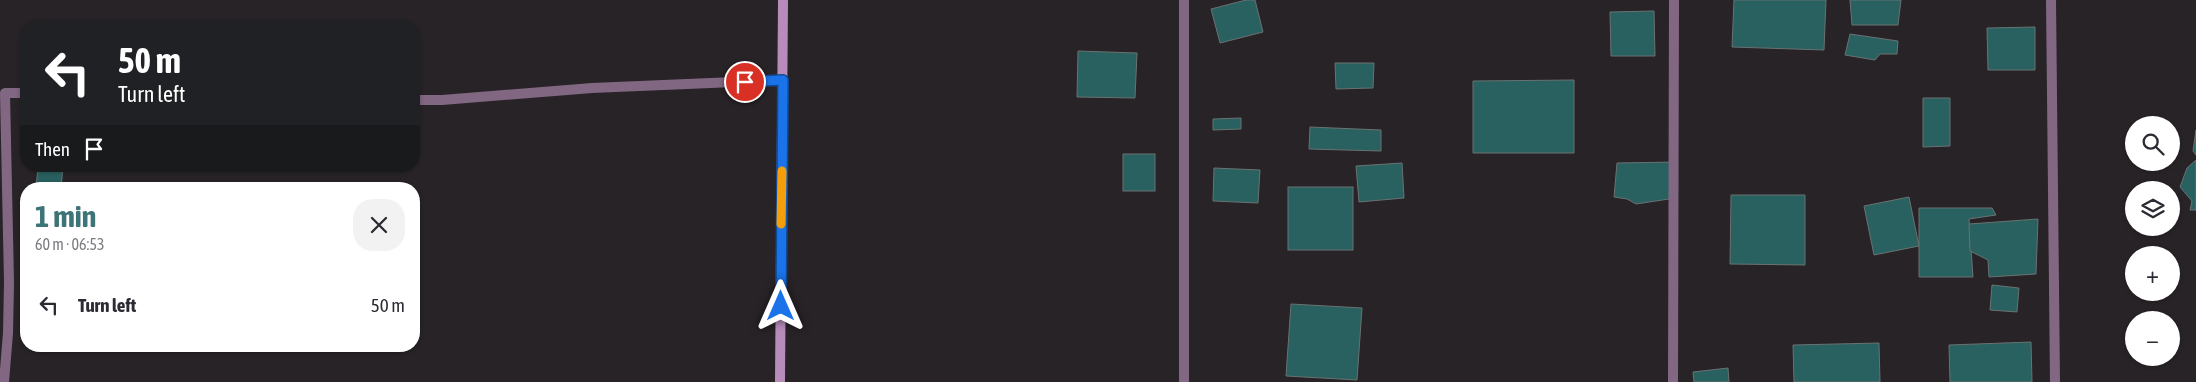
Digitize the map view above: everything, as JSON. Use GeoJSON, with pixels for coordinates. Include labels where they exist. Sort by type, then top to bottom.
{"type":"FeatureCollection","features":[{"type":"Feature","properties":{"kind":"street"},"geometry":{"type":"LineString","coordinates":[[780,382],[783,0]]}},
{"type":"Feature","properties":{"kind":"street"},"geometry":{"type":"LineString","coordinates":[[1184,0],[1184,382]]}},
{"type":"Feature","properties":{"kind":"street"},"geometry":{"type":"LineString","coordinates":[[1673,382],[1674,0]]}},
{"type":"Feature","properties":{"kind":"street"},"geometry":{"type":"LineString","coordinates":[[2051,0],[2055,382]]}},
{"type":"Feature","properties":{"kind":"street"},"geometry":{"type":"LineString","coordinates":[[420,100],[442,100],[592,88],[783,80]]}},
{"type":"Feature","properties":{"kind":"street"},"geometry":{"type":"LineString","coordinates":[[4,382],[9,290],[2,93],[20,93]]}},
{"type":"Feature","properties":{"kind":"building"},"geometry":{"type":"Polygon","coordinates":[[[1246,0],[1255,0],[1263,32],[1220,43],[1211,9],[1246,0]]]}},
{"type":"Feature","properties":{"kind":"building"},"geometry":{"type":"Polygon","coordinates":[[[1734,0],[1826,0],[1824,50],[1732,47],[1734,0]]]}},
{"type":"Feature","properties":{"kind":"building"},"geometry":{"type":"Polygon","coordinates":[[[1850,0],[1901,0],[1898,25],[1852,25],[1850,0]]]}},
{"type":"Feature","properties":{"kind":"building"},"geometry":{"type":"Polygon","coordinates":[[[1654,11],[1655,56],[1611,56],[1610,12],[1654,11]]]}},
{"type":"Feature","properties":{"kind":"building"},"geometry":{"type":"Polygon","coordinates":[[[2035,27],[2035,70],[1988,70],[1987,28],[2035,27]]]}},
{"type":"Feature","properties":{"kind":"building"},"geometry":{"type":"Polygon","coordinates":[[[1850,34],[1898,41],[1897,54],[1880,54],[1875,60],[1845,55],[1850,34]]]}},
{"type":"Feature","properties":{"kind":"building"},"geometry":{"type":"Polygon","coordinates":[[[1078,51],[1137,53],[1135,98],[1077,97],[1078,51]]]}},
{"type":"Feature","properties":{"kind":"building"},"geometry":{"type":"Polygon","coordinates":[[[1335,63],[1374,63],[1373,88],[1336,89],[1335,63]]]}},
{"type":"Feature","properties":{"kind":"building"},"geometry":{"type":"Polygon","coordinates":[[[1574,80],[1574,153],[1473,153],[1473,81],[1574,80]]]}},
{"type":"Feature","properties":{"kind":"building"},"geometry":{"type":"Polygon","coordinates":[[[1923,98],[1950,98],[1950,146],[1923,147],[1923,98]]]}},
{"type":"Feature","properties":{"kind":"building"},"geometry":{"type":"Polygon","coordinates":[[[1241,118],[1241,129],[1213,130],[1213,119],[1241,118]]]}},
{"type":"Feature","properties":{"kind":"building"},"geometry":{"type":"Polygon","coordinates":[[[1310,127],[1381,130],[1381,151],[1309,149],[1310,127]]]}},
{"type":"Feature","properties":{"kind":"building"},"geometry":{"type":"Polygon","coordinates":[[[2196,130],[2196,155],[2193,151],[2196,130]]]}},
{"type":"Feature","properties":{"kind":"building"},"geometry":{"type":"Polygon","coordinates":[[[1123,154],[1155,154],[1155,191],[1123,191],[1123,154]]]}},
{"type":"Feature","properties":{"kind":"building"},"geometry":{"type":"Polygon","coordinates":[[[2196,160],[2196,210],[2190,210],[2192,201],[2180,187],[2187,168],[2196,160]]]}},
{"type":"Feature","properties":{"kind":"building"},"geometry":{"type":"Polygon","coordinates":[[[1675,162],[1669,199],[1636,204],[1627,199],[1614,197],[1617,163],[1675,162]]]}},
{"type":"Feature","properties":{"kind":"building"},"geometry":{"type":"Polygon","coordinates":[[[1402,163],[1404,198],[1359,202],[1356,166],[1402,163]]]}},
{"type":"Feature","properties":{"kind":"building"},"geometry":{"type":"Polygon","coordinates":[[[1214,168],[1260,170],[1258,203],[1213,201],[1214,168]]]}},
{"type":"Feature","properties":{"kind":"building"},"geometry":{"type":"Polygon","coordinates":[[[37,172],[62,172],[62,182],[37,182],[37,172]]]}},
{"type":"Feature","properties":{"kind":"building"},"geometry":{"type":"Polygon","coordinates":[[[1288,187],[1353,187],[1353,250],[1288,250],[1288,187]]]}},
{"type":"Feature","properties":{"kind":"building"},"geometry":{"type":"Polygon","coordinates":[[[1731,195],[1805,195],[1805,265],[1730,264],[1731,195]]]}},
{"type":"Feature","properties":{"kind":"building"},"geometry":{"type":"Polygon","coordinates":[[[1909,197],[1919,246],[1874,255],[1864,206],[1909,197]]]}},
{"type":"Feature","properties":{"kind":"building"},"geometry":{"type":"Polygon","coordinates":[[[1919,208],[1992,208],[1996,215],[1969,219],[1973,277],[1919,277],[1919,208]]]}},
{"type":"Feature","properties":{"kind":"building"},"geometry":{"type":"Polygon","coordinates":[[[2038,219],[2036,274],[1989,277],[1988,260],[1970,251],[1969,224],[2038,219]]]}},
{"type":"Feature","properties":{"kind":"building"},"geometry":{"type":"Polygon","coordinates":[[[1992,285],[2019,288],[2017,312],[1990,310],[1992,285]]]}},
{"type":"Feature","properties":{"kind":"building"},"geometry":{"type":"Polygon","coordinates":[[[1291,304],[1362,308],[1357,380],[1286,376],[1291,304]]]}},
{"type":"Feature","properties":{"kind":"building"},"geometry":{"type":"Polygon","coordinates":[[[2031,342],[2032,382],[1950,382],[1949,345],[2031,342]]]}},
{"type":"Feature","properties":{"kind":"building"},"geometry":{"type":"Polygon","coordinates":[[[1879,343],[1880,382],[1794,382],[1793,345],[1879,343]]]}},
{"type":"Feature","properties":{"kind":"building"},"geometry":{"type":"Polygon","coordinates":[[[1728,368],[1729,382],[1694,382],[1693,372],[1728,368]]]}},
{"type":"Feature","properties":{"kind":"slow traffic"},"geometry":{"type":"LineString","coordinates":[[781,224],[782,171]]}},
{"type":"Feature","properties":{"kind":"route"},"geometry":{"type":"LineString","coordinates":[[745,82],[783,80],[781,306]]}}]}
